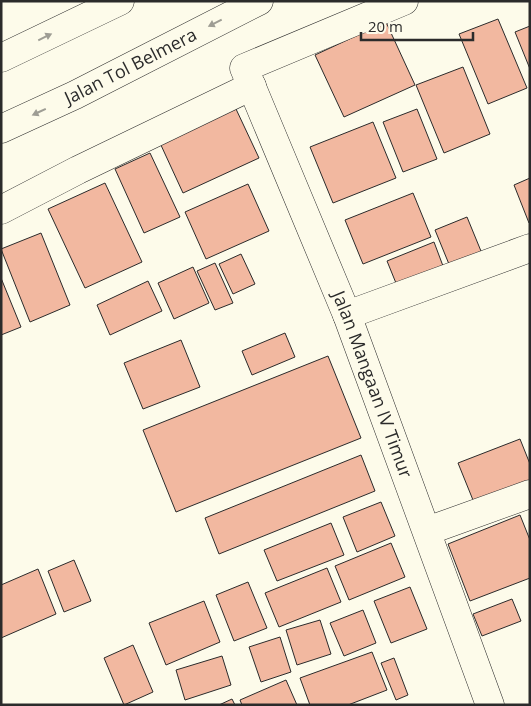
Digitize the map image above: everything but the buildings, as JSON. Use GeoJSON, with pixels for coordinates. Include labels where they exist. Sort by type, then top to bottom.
{"type":"FeatureCollection","features":[{"type":"Feature","properties":{"kind":"main road"},"geometry":{"type":"LineString","coordinates":[[1,58],[120,1]]}},
{"type":"Feature","properties":{"kind":"main road","name":"Jalan Tol Belmera"},"geometry":{"type":"LineString","coordinates":[[1,129],[75,95],[258,1]]}},
{"type":"Feature","properties":{"kind":"main road"},"geometry":{"type":"LineString","coordinates":[[1,210],[248,77],[404,1]]}},
{"type":"Feature","properties":{"kind":"main road","name":"Jalan Mangaan IV Timur"},"geometry":{"type":"LineString","coordinates":[[248,77],[347,315],[490,705]]}},
{"type":"Feature","properties":{"kind":"main road"},"geometry":{"type":"LineString","coordinates":[[347,315],[530,248]]}},
{"type":"Feature","properties":{"kind":"main road"},"geometry":{"type":"LineString","coordinates":[[427,531],[530,494]]}}]}
